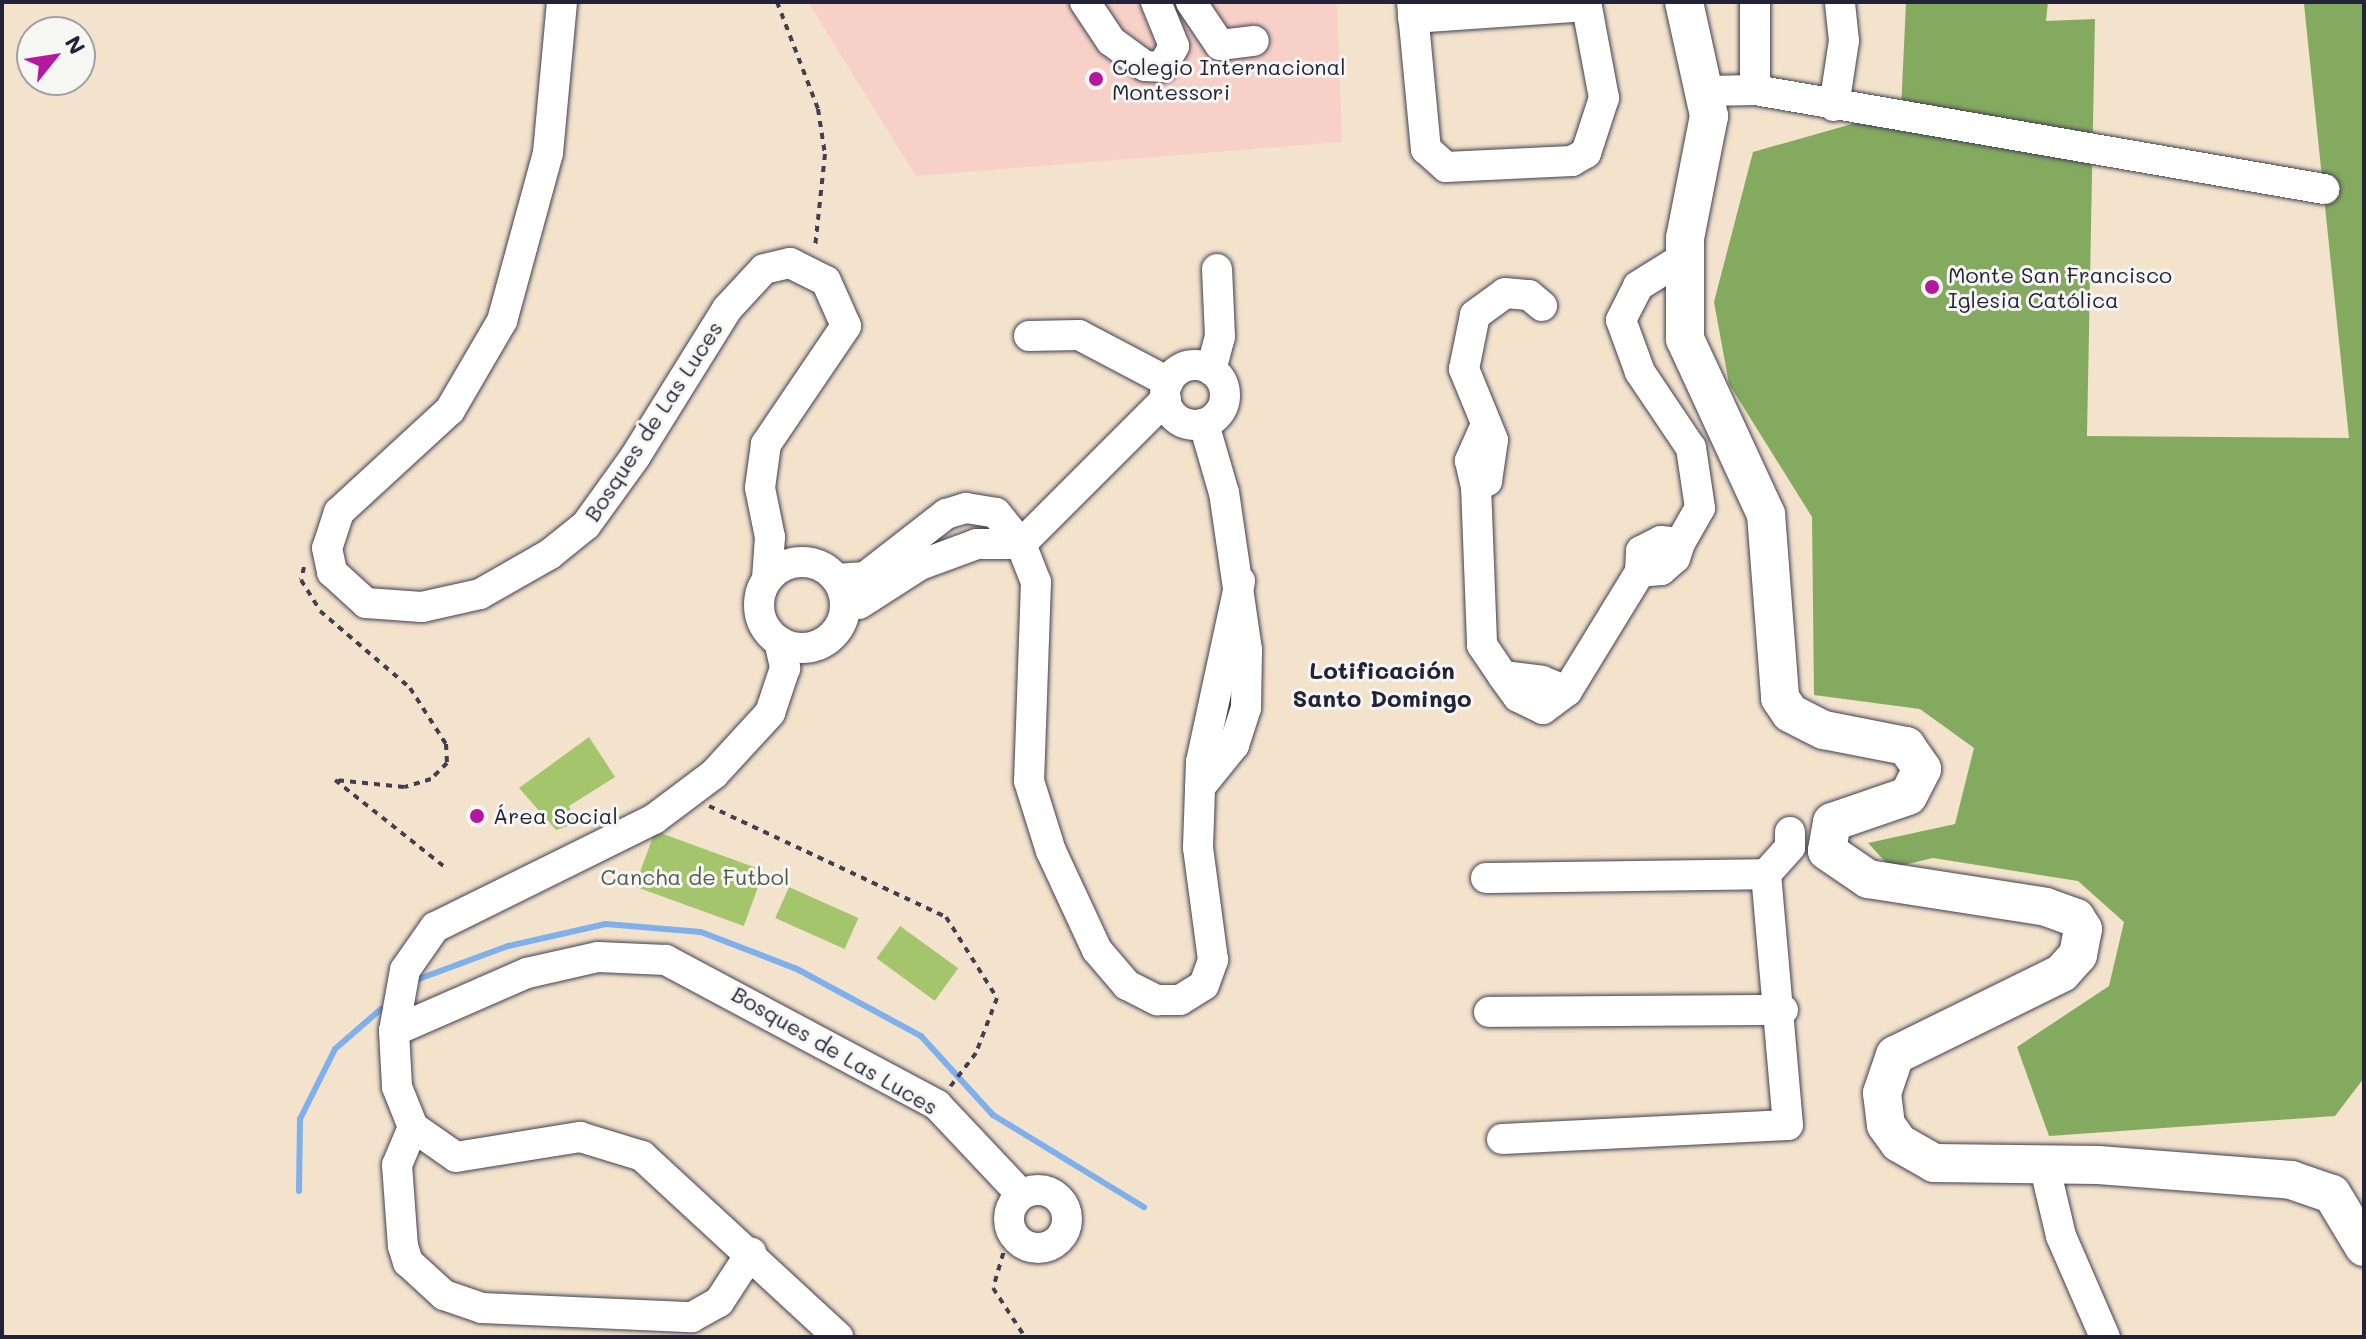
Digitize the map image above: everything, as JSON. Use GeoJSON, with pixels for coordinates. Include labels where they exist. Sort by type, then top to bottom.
{"type":"FeatureCollection","features":[{"type":"Feature","properties":{"kind":"main road"},"geometry":{"type":"LineString","coordinates":[[1684,2],[1707,91],[1707,140],[1683,258],[1689,357],[1766,514],[1780,698],[1790,713],[1824,730],[1906,746],[1922,769],[1908,796],[1832,822],[1827,851],[1868,879],[2046,907],[2076,918],[2084,942],[2062,973],[1977,1020],[1914,1040],[1890,1063],[1882,1093],[1886,1125],[1915,1155],[1934,1163],[2044,1164],[2291,1180],[2332,1194],[2364,1247]]}},
{"type":"Feature","properties":{"kind":"street"},"geometry":{"type":"LineString","coordinates":[[327,548],[339,512],[450,410],[492,344],[548,153],[562,2]]}},
{"type":"Feature","properties":{"kind":"street"},"geometry":{"type":"LineString","coordinates":[[1085,2],[1133,60],[1162,67],[1174,46],[1156,2]]}},
{"type":"Feature","properties":{"kind":"street"},"geometry":{"type":"LineString","coordinates":[[1191,2],[1220,45],[1254,41]]}},
{"type":"Feature","properties":{"kind":"street"},"geometry":{"type":"LineString","coordinates":[[1755,2],[1755,90]]}},
{"type":"Feature","properties":{"kind":"street"},"geometry":{"type":"LineString","coordinates":[[1834,106],[1844,41],[1840,2]]}},
{"type":"Feature","properties":{"kind":"street"},"geometry":{"type":"LineString","coordinates":[[1586,4],[1604,98],[1586,153],[1564,162],[1435,163],[1426,149],[1412,10],[1586,4]]}},
{"type":"Feature","properties":{"kind":"street"},"geometry":{"type":"LineString","coordinates":[[1707,91],[1755,90],[2324,189]]}},
{"type":"Feature","properties":{"kind":"street"},"geometry":{"type":"LineString","coordinates":[[1542,306],[1529,295],[1505,293],[1475,315],[1464,369],[1484,429],[1470,461],[1476,486],[1482,645],[1518,697],[1543,709],[1567,691],[1640,572],[1661,570],[1700,508],[1691,448],[1640,372],[1621,320],[1638,286],[1683,258]]}},
{"type":"Feature","properties":{"kind":"street","name":"Bosques de Las Luces"},"geometry":{"type":"LineString","coordinates":[[327,548],[338,582],[366,603],[445,605],[497,586],[586,525],[727,309],[764,269],[790,263],[811,269]]}},
{"type":"Feature","properties":{"kind":"street"},"geometry":{"type":"LineString","coordinates":[[784,677],[779,641],[759,615],[767,579],[766,523],[760,488],[766,444],[846,326],[826,281],[811,269]]}},
{"type":"Feature","properties":{"kind":"street"},"geometry":{"type":"LineString","coordinates":[[1029,336],[1079,335],[1167,390],[1179,420],[1204,424],[1219,413],[1225,395],[1211,370],[1220,337],[1217,269]]}},
{"type":"Feature","properties":{"kind":"street"},"geometry":{"type":"LineString","coordinates":[[1021,544],[1192,366],[1211,370]]}},
{"type":"Feature","properties":{"kind":"street"},"geometry":{"type":"LineString","coordinates":[[766,523],[806,562],[837,579],[865,577],[930,524],[966,508],[996,513],[1021,544],[1036,582],[1029,781],[1097,950],[1127,985],[1157,1000],[1180,1000],[1204,985],[1213,960],[1198,847],[1200,787],[1240,581],[1204,424]]}},
{"type":"Feature","properties":{"kind":"street"},"geometry":{"type":"LineString","coordinates":[[838,1337],[674,1180],[604,1140],[568,1138],[456,1157],[413,1127],[397,1087],[394,1031],[405,970],[435,927],[654,819],[690,792],[770,713],[784,677],[813,647],[842,620],[920,565],[991,540],[1021,544]]}},
{"type":"Feature","properties":{"kind":"street"},"geometry":{"type":"LineString","coordinates":[[767,579],[786,564],[806,562]]}},
{"type":"Feature","properties":{"kind":"street"},"geometry":{"type":"LineString","coordinates":[[837,579],[842,620]]}},
{"type":"Feature","properties":{"kind":"street"},"geometry":{"type":"LineString","coordinates":[[779,641],[813,647]]}},
{"type":"Feature","properties":{"kind":"street"},"geometry":{"type":"LineString","coordinates":[[1486,878],[1768,870],[1784,857],[1790,832],[1832,822]]}},
{"type":"Feature","properties":{"kind":"street"},"geometry":{"type":"LineString","coordinates":[[1502,1139],[1788,1125],[1783,1010],[1768,870]]}},
{"type":"Feature","properties":{"kind":"street","name":"Bosques de Las Luces"},"geometry":{"type":"LineString","coordinates":[[394,1031],[527,973],[598,957],[666,960],[937,1105],[1021,1194]]}},
{"type":"Feature","properties":{"kind":"street"},"geometry":{"type":"LineString","coordinates":[[1489,1012],[1783,1010]]}},
{"type":"Feature","properties":{"kind":"street"},"geometry":{"type":"LineString","coordinates":[[413,1127],[397,1165],[403,1246],[408,1262],[444,1295],[482,1308],[692,1317],[719,1302],[751,1253]]}},
{"type":"Feature","properties":{"kind":"street"},"geometry":{"type":"LineString","coordinates":[[2044,1164],[2061,1236],[2105,1337]]}},
{"type":"Feature","properties":{"kind":"street"},"geometry":{"type":"LineString","coordinates":[[1039,1189],[1056,1196],[1066,1211],[1065,1230],[1053,1244],[1034,1248],[1010,1230],[1009,1210],[1021,1194],[1039,1189]]}},
{"type":"Feature","properties":{"kind":"path"},"geometry":{"type":"LineString","coordinates":[[777,2],[818,109],[825,154],[811,269]]}},
{"type":"Feature","properties":{"kind":"path"},"geometry":{"type":"LineString","coordinates":[[327,548],[306,560],[301,580],[347,639],[410,688],[446,744],[447,763],[431,779],[404,787],[335,780],[446,868]]}},
{"type":"Feature","properties":{"kind":"path"},"geometry":{"type":"LineString","coordinates":[[690,792],[768,837],[946,917],[997,998],[976,1053],[945,1095]]}},
{"type":"Feature","properties":{"kind":"path"},"geometry":{"type":"LineString","coordinates":[[1010,1230],[993,1288],[1025,1337]]}},
{"type":"Feature","properties":{"kind":"shaded area","name":"Colegio Internacional Montessori"},"geometry":{"type":"Polygon","coordinates":[[[808,2],[1337,2],[1342,142],[916,176],[808,2]]]}},
{"type":"Feature","properties":{"kind":"green space"},"geometry":{"type":"Polygon","coordinates":[[[1906,2],[2048,2],[2046,21],[2095,19],[2087,436],[2349,438],[2304,4],[2364,2],[2364,1078],[2335,1116],[2049,1136],[2017,1047],[2109,986],[2124,922],[2078,881],[1933,858],[1891,868],[1868,843],[1955,824],[1974,748],[1920,709],[1814,695],[1812,517],[1729,384],[1714,302],[1753,152],[1901,110],[1906,2]]]}},
{"type":"Feature","properties":{"kind":"green space"},"geometry":{"type":"Polygon","coordinates":[[[589,737],[615,777],[569,806],[576,823],[556,830],[519,788],[589,737]]]}},
{"type":"Feature","properties":{"kind":"green space","name":"Cancha de Futbol"},"geometry":{"type":"Polygon","coordinates":[[[655,831],[764,871],[744,926],[635,886],[655,831]]]}},
{"type":"Feature","properties":{"kind":"green space"},"geometry":{"type":"Polygon","coordinates":[[[789,887],[858,918],[845,949],[775,918],[789,887]]]}},
{"type":"Feature","properties":{"kind":"green space"},"geometry":{"type":"Polygon","coordinates":[[[900,926],[958,968],[935,1001],[876,958],[900,926]]]}},
{"type":"Feature","properties":{"kind":"waterway"},"geometry":{"type":"LineString","coordinates":[[416,980],[508,946],[606,924],[701,932],[797,969],[921,1036],[993,1115],[1144,1207]]}},
{"type":"Feature","properties":{"kind":"waterway"},"geometry":{"type":"LineString","coordinates":[[299,1191],[300,1119],[335,1049],[381,1009]]}},
{"type":"Feature","properties":{"kind":"place","name":"Colegio Internacional Montessori"},"geometry":{"type":"Point","coordinates":[1096,79]}},
{"type":"Feature","properties":{"kind":"place","name":"Monte San Francisco Iglesia Católica"},"geometry":{"type":"Point","coordinates":[1932,287]}},
{"type":"Feature","properties":{"kind":"place","name":"Área Social"},"geometry":{"type":"Point","coordinates":[477,816]}},
{"type":"Feature","properties":{"kind":"district","name":"Lotificación Santo Domingo"},"geometry":{"type":"Point","coordinates":[1382,684]}}]}
